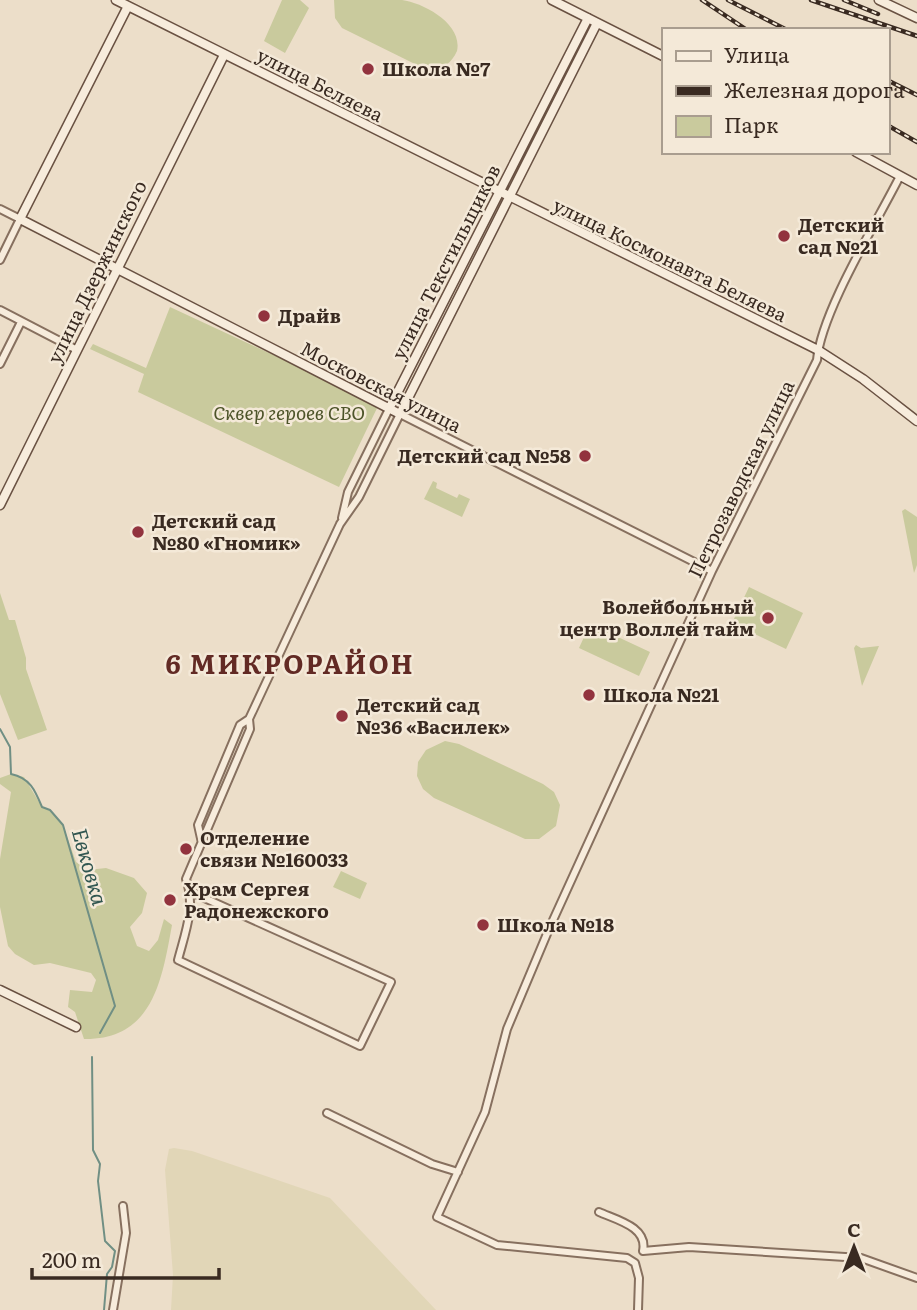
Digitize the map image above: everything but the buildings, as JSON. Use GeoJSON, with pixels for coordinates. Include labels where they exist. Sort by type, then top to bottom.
{"type":"FeatureCollection","features":[{"type":"Feature","properties":{"kind":"street","name":"улица Беляева"},"geometry":{"type":"LineString","coordinates":[[116,0],[509,198]]}},
{"type":"Feature","properties":{"kind":"street"},"geometry":{"type":"LineString","coordinates":[[552,0],[662,56]]}},
{"type":"Feature","properties":{"kind":"street"},"geometry":{"type":"LineString","coordinates":[[879,0],[917,18]]}},
{"type":"Feature","properties":{"kind":"street"},"geometry":{"type":"LineString","coordinates":[[0,260],[128,6]]}},
{"type":"Feature","properties":{"kind":"street","name":"улица Текстильщиков"},"geometry":{"type":"LineString","coordinates":[[340,524],[348,492],[587,18]]}},
{"type":"Feature","properties":{"kind":"street","name":"улица Текстильщиков"},"geometry":{"type":"LineString","coordinates":[[191,892],[391,982],[360,1046],[178,960],[190,908],[191,892],[186,878],[250,729],[249,719],[340,524],[359,497],[597,23]]}},
{"type":"Feature","properties":{"kind":"street","name":"улица Дзержинского"},"geometry":{"type":"LineString","coordinates":[[0,505],[224,55]]}},
{"type":"Feature","properties":{"kind":"street"},"geometry":{"type":"LineString","coordinates":[[860,154],[917,185]]}},
{"type":"Feature","properties":{"kind":"street","name":"Петрозаводская улица"},"geometry":{"type":"LineString","coordinates":[[633,1261],[621,1256],[497,1245],[437,1217],[485,1112],[507,1029],[712,571],[813,369],[844,285],[900,176]]}},
{"type":"Feature","properties":{"kind":"street","name":"улица Космонавта Беляева"},"geometry":{"type":"LineString","coordinates":[[509,198],[818,350],[863,379],[917,421]]}},
{"type":"Feature","properties":{"kind":"street","name":"Московская улица"},"geometry":{"type":"LineString","coordinates":[[0,209],[712,571]]}},
{"type":"Feature","properties":{"kind":"street"},"geometry":{"type":"LineString","coordinates":[[0,310],[77,350]]}},
{"type":"Feature","properties":{"kind":"street"},"geometry":{"type":"LineString","coordinates":[[0,364],[21,321]]}},
{"type":"Feature","properties":{"kind":"street"},"geometry":{"type":"LineString","coordinates":[[348,492],[359,497]]}},
{"type":"Feature","properties":{"kind":"street","name":"улица Текстильщиков"},"geometry":{"type":"LineString","coordinates":[[202,843],[198,825],[240,725],[249,719]]}},
{"type":"Feature","properties":{"kind":"street"},"geometry":{"type":"LineString","coordinates":[[0,990],[76,1027]]}},
{"type":"Feature","properties":{"kind":"street"},"geometry":{"type":"LineString","coordinates":[[327,1113],[432,1164],[458,1172]]}},
{"type":"Feature","properties":{"kind":"street"},"geometry":{"type":"LineString","coordinates":[[113,1310],[126,1233],[124,1206]]}},
{"type":"Feature","properties":{"kind":"street"},"geometry":{"type":"LineString","coordinates":[[599,1212],[639,1231],[643,1238],[643,1251]]}},
{"type":"Feature","properties":{"kind":"street"},"geometry":{"type":"LineString","coordinates":[[638,1310],[639,1278],[633,1261],[643,1251],[689,1247],[861,1258],[917,1278]]}},
{"type":"Feature","properties":{"kind":"shaded area"},"geometry":{"type":"Polygon","coordinates":[[[169,1149],[192,1151],[330,1198],[436,1310],[171,1310],[173,1275],[165,1170],[169,1149]]]}},
{"type":"Feature","properties":{"kind":"green space"},"geometry":{"type":"Polygon","coordinates":[[[282,0],[300,0],[309,8],[285,53],[264,41],[282,0]]]}},
{"type":"Feature","properties":{"kind":"green space"},"geometry":{"type":"Polygon","coordinates":[[[334,0],[402,0],[421,5],[448,24],[457,41],[457,51],[451,61],[442,67],[421,67],[342,28],[335,18],[334,0]]]}},
{"type":"Feature","properties":{"kind":"green space","name":"Сквер героев СВО"},"geometry":{"type":"Polygon","coordinates":[[[170,307],[379,404],[339,487],[138,392],[144,374],[90,349],[93,344],[146,368],[170,307]]]}},
{"type":"Feature","properties":{"kind":"green space"},"geometry":{"type":"Polygon","coordinates":[[[433,481],[437,483],[436,488],[457,498],[459,494],[470,499],[462,517],[424,499],[433,481]]]}},
{"type":"Feature","properties":{"kind":"green space"},"geometry":{"type":"Polygon","coordinates":[[[905,509],[917,517],[917,565],[914,573],[902,511],[905,509]]]}},
{"type":"Feature","properties":{"kind":"green space","name":"Волейбольный центр Воллей тайм"},"geometry":{"type":"Polygon","coordinates":[[[749,587],[803,613],[786,649],[732,623],[749,587]]]}},
{"type":"Feature","properties":{"kind":"green space"},"geometry":{"type":"Polygon","coordinates":[[[0,593],[9,620],[15,620],[26,658],[26,669],[47,730],[18,740],[0,694],[0,593]]]}},
{"type":"Feature","properties":{"kind":"green space"},"geometry":{"type":"Polygon","coordinates":[[[590,624],[650,652],[639,676],[579,648],[590,624]]]}},
{"type":"Feature","properties":{"kind":"green space"},"geometry":{"type":"Polygon","coordinates":[[[856,645],[861,648],[879,646],[862,686],[854,648],[856,645]]]}},
{"type":"Feature","properties":{"kind":"green space"},"geometry":{"type":"Polygon","coordinates":[[[445,741],[459,744],[543,784],[554,792],[560,805],[556,826],[539,839],[525,839],[434,798],[423,789],[417,776],[418,762],[426,750],[445,741]]]}},
{"type":"Feature","properties":{"kind":"green space"},"geometry":{"type":"Polygon","coordinates":[[[11,774],[24,777],[42,807],[50,810],[63,825],[76,862],[88,870],[106,868],[134,878],[147,893],[142,913],[130,927],[137,946],[149,951],[158,940],[164,919],[172,925],[164,966],[150,1003],[140,1018],[107,1037],[84,1039],[75,1012],[68,1007],[70,990],[92,992],[96,980],[91,973],[50,963],[34,965],[15,954],[8,946],[0,907],[0,859],[11,792],[0,784],[0,778],[11,774]]]}},
{"type":"Feature","properties":{"kind":"green space"},"geometry":{"type":"Polygon","coordinates":[[[341,871],[367,883],[360,899],[333,887],[341,871]]]}},
{"type":"Feature","properties":{"kind":"waterway","name":"Евковка"},"geometry":{"type":"LineString","coordinates":[[0,729],[10,747],[11,774],[23,778],[34,790],[42,807],[50,810],[63,825],[115,1006],[100,1033]]}},
{"type":"Feature","properties":{"kind":"waterway","name":"Евковка"},"geometry":{"type":"LineString","coordinates":[[92,1057],[93,1150],[100,1164],[98,1181],[105,1241],[115,1251],[112,1267],[107,1274],[104,1310]]}},
{"type":"Feature","properties":{"kind":"railway"},"geometry":{"type":"LineString","coordinates":[[702,0],[744,28]]}},
{"type":"Feature","properties":{"kind":"railway"},"geometry":{"type":"LineString","coordinates":[[728,0],[783,28]]}},
{"type":"Feature","properties":{"kind":"railway"},"geometry":{"type":"LineString","coordinates":[[811,0],[917,36]]}},
{"type":"Feature","properties":{"kind":"railway"},"geometry":{"type":"LineString","coordinates":[[844,0],[878,14]]}},
{"type":"Feature","properties":{"kind":"railway"},"geometry":{"type":"LineString","coordinates":[[889,81],[917,95]]}},
{"type":"Feature","properties":{"kind":"railway"},"geometry":{"type":"LineString","coordinates":[[889,126],[917,142]]}},
{"type":"Feature","properties":{"kind":"place","name":"Школа №7"},"geometry":{"type":"Point","coordinates":[368,69]}},
{"type":"Feature","properties":{"kind":"place","name":"Детский сад №21"},"geometry":{"type":"Point","coordinates":[784,236]}},
{"type":"Feature","properties":{"kind":"place","name":"Драйв"},"geometry":{"type":"Point","coordinates":[264,316]}},
{"type":"Feature","properties":{"kind":"place","name":"Детский сад №58"},"geometry":{"type":"Point","coordinates":[585,456]}},
{"type":"Feature","properties":{"kind":"place","name":"Детский сад №80 «Гномик»"},"geometry":{"type":"Point","coordinates":[138,532]}},
{"type":"Feature","properties":{"kind":"place","name":"Волейбольный центр Воллей тайм"},"geometry":{"type":"Point","coordinates":[768,618]}},
{"type":"Feature","properties":{"kind":"place","name":"Школа №21"},"geometry":{"type":"Point","coordinates":[589,695]}},
{"type":"Feature","properties":{"kind":"place","name":"Детский сад №36 «Василек»"},"geometry":{"type":"Point","coordinates":[342,716]}},
{"type":"Feature","properties":{"kind":"place","name":"Отделение связи №160033"},"geometry":{"type":"Point","coordinates":[186,849]}},
{"type":"Feature","properties":{"kind":"place","name":"Храм Сергея Радонежского"},"geometry":{"type":"Point","coordinates":[170,900]}},
{"type":"Feature","properties":{"kind":"place","name":"Школа №18"},"geometry":{"type":"Point","coordinates":[483,925]}},
{"type":"Feature","properties":{"kind":"district","name":"6 МИКРОРАЙОН"},"geometry":{"type":"Point","coordinates":[290,665]}}]}
